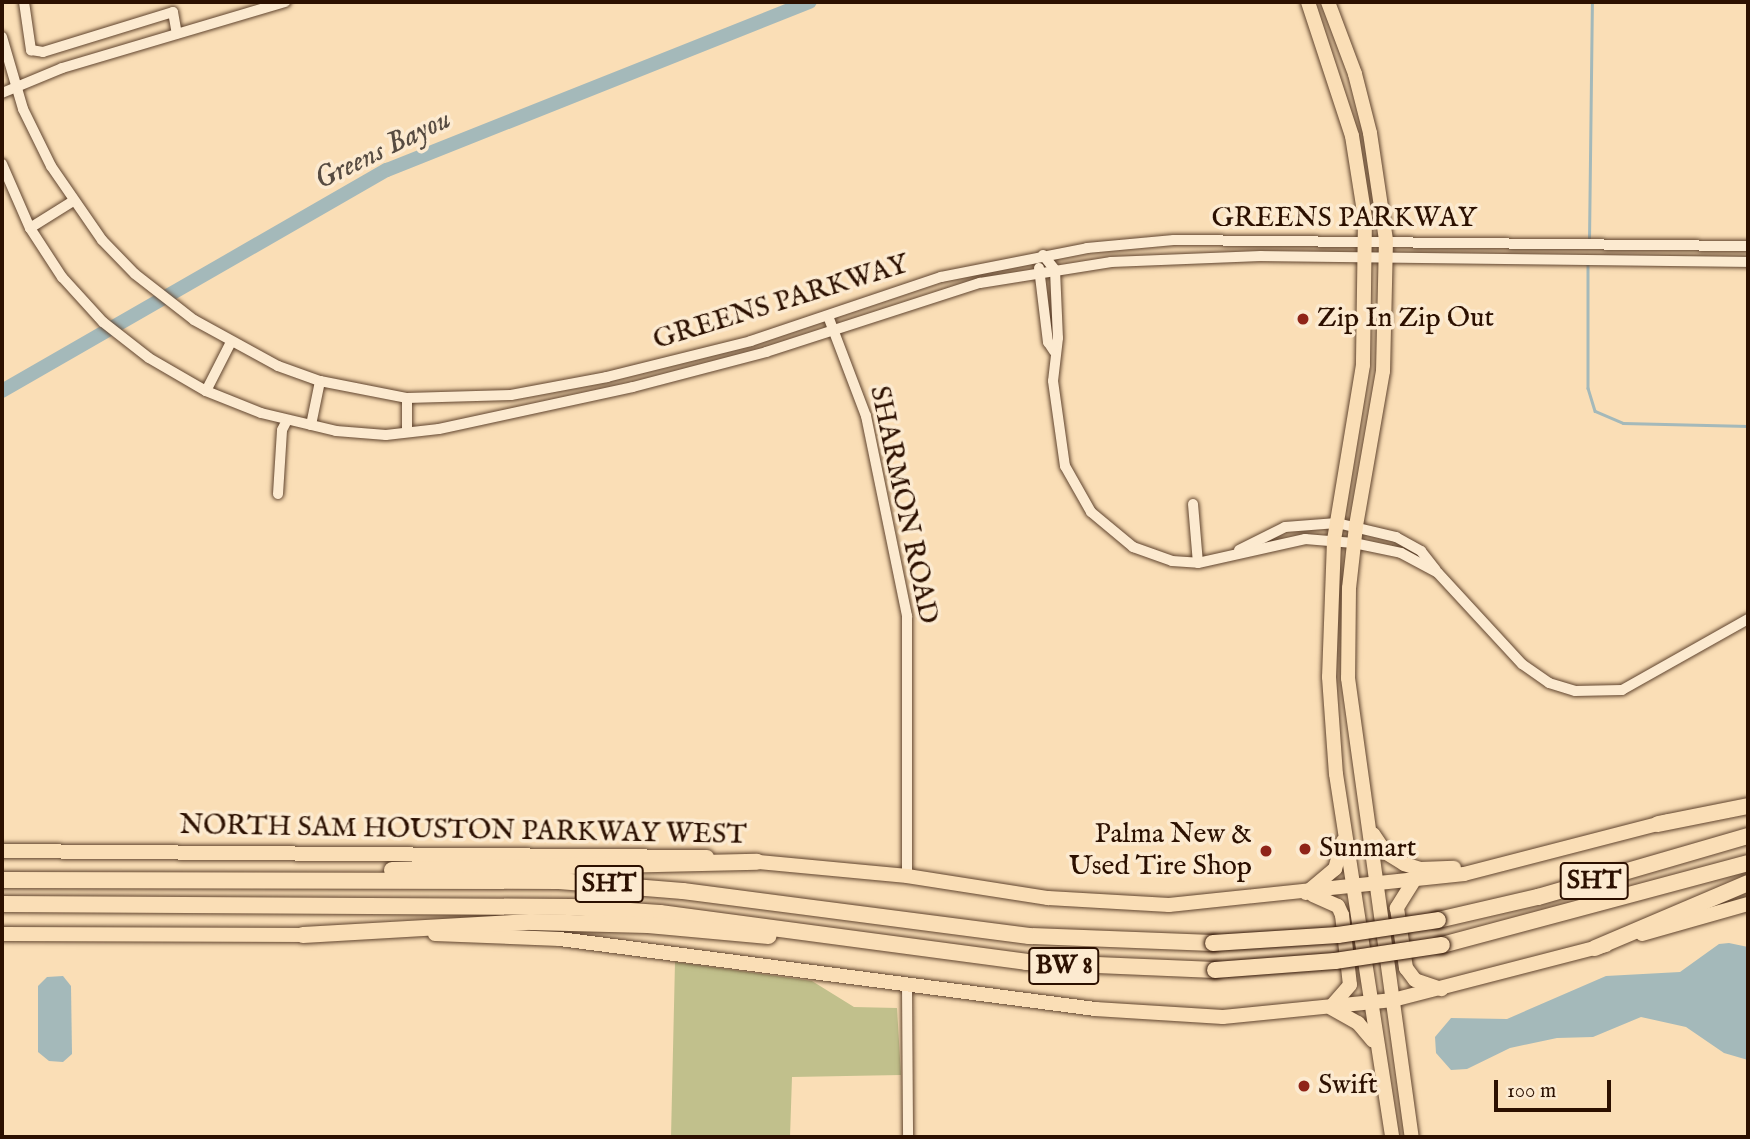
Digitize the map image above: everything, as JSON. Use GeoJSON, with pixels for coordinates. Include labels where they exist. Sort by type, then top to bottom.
{"type":"FeatureCollection","features":[{"type":"Feature","properties":{"kind":"highway","name":"BW 8"},"geometry":{"type":"LineString","coordinates":[[1658,824],[1748,806]]}},
{"type":"Feature","properties":{"kind":"highway","name":"SHT"},"geometry":{"type":"LineString","coordinates":[[2,880],[620,885],[1029,936],[1213,943],[1338,935],[1438,920],[1527,900],[1748,836]]}},
{"type":"Feature","properties":{"kind":"highway"},"geometry":{"type":"LineString","coordinates":[[242,880],[452,867],[757,862]]}},
{"type":"Feature","properties":{"kind":"highway","name":"BW 8"},"geometry":{"type":"LineString","coordinates":[[303,935],[531,922],[648,925],[914,945],[1078,967],[1215,970],[1335,961],[1441,945],[1748,863]]}},
{"type":"Feature","properties":{"kind":"highway"},"geometry":{"type":"LineString","coordinates":[[1595,948],[1748,883]]}},
{"type":"Feature","properties":{"kind":"highway","name":"SHT"},"geometry":{"type":"LineString","coordinates":[[2,904],[571,907],[660,913],[914,945]]}},
{"type":"Feature","properties":{"kind":"main road"},"geometry":{"type":"LineString","coordinates":[[1308,2],[1352,136],[1366,240],[1366,335],[1358,406],[1334,541],[1329,677],[1335,760],[1392,1137]]}},
{"type":"Feature","properties":{"kind":"main road"},"geometry":{"type":"LineString","coordinates":[[1328,2],[1339,29],[1370,133],[1386,240],[1386,336],[1377,408],[1354,543],[1348,678],[1412,1137]]}},
{"type":"Feature","properties":{"kind":"main road"},"geometry":{"type":"LineString","coordinates":[[1321,37],[1339,29]]}},
{"type":"Feature","properties":{"kind":"main road"},"geometry":{"type":"LineString","coordinates":[[1352,136],[1370,133]]}},
{"type":"Feature","properties":{"kind":"main road"},"geometry":{"type":"LineString","coordinates":[[1358,406],[1377,408]]}},
{"type":"Feature","properties":{"kind":"main road"},"geometry":{"type":"LineString","coordinates":[[1329,677],[1348,678]]}},
{"type":"Feature","properties":{"kind":"main road"},"geometry":{"type":"LineString","coordinates":[[1335,760],[1358,757]]}},
{"type":"Feature","properties":{"kind":"main road","name":"NORTH SAM HOUSTON PARKWAY WEST"},"geometry":{"type":"LineString","coordinates":[[2,851],[691,856],[907,876],[1048,898],[1126,904],[1353,889],[1483,870],[1748,799]]}},
{"type":"Feature","properties":{"kind":"main road"},"geometry":{"type":"LineString","coordinates":[[1331,1008],[1350,985],[1342,915],[1338,906],[1305,893],[1335,869],[1341,853],[1343,818]]}},
{"type":"Feature","properties":{"kind":"main road"},"geometry":{"type":"LineString","coordinates":[[1369,828],[1385,852],[1404,864],[1420,869],[1483,870]]}},
{"type":"Feature","properties":{"kind":"main road"},"geometry":{"type":"LineString","coordinates":[[1413,881],[1397,908],[1406,968],[1415,980],[1441,989]]}},
{"type":"Feature","properties":{"kind":"main road"},"geometry":{"type":"LineString","coordinates":[[303,935],[560,939],[1151,1016],[1223,1017],[1393,1000],[1595,948],[1748,904]]}},
{"type":"Feature","properties":{"kind":"main road","name":"BW 8"},"geometry":{"type":"LineString","coordinates":[[2,934],[303,935]]}},
{"type":"Feature","properties":{"kind":"main road"},"geometry":{"type":"LineString","coordinates":[[1331,1008],[1358,1023],[1376,1045]]}},
{"type":"Feature","properties":{"kind":"street"},"geometry":{"type":"LineString","coordinates":[[24,2],[31,50],[43,52],[173,7],[177,34]]}},
{"type":"Feature","properties":{"kind":"street"},"geometry":{"type":"LineString","coordinates":[[2,93],[177,34],[285,2]]}},
{"type":"Feature","properties":{"kind":"street","name":"GREENS PARKWAY"},"geometry":{"type":"LineString","coordinates":[[2,37],[34,134],[73,201],[102,240],[141,278],[194,320],[232,342],[320,381],[407,398],[511,395],[574,384],[698,356],[828,316],[941,277],[1044,255],[1128,243],[1386,240],[1748,246]]}},
{"type":"Feature","properties":{"kind":"street","name":"GREENS PARKWAY"},"geometry":{"type":"LineString","coordinates":[[2,164],[30,228],[82,301],[140,351],[206,391],[288,420],[361,433],[407,432],[633,387],[834,330],[946,292],[1038,272],[1154,258],[1261,256],[1748,262]]}},
{"type":"Feature","properties":{"kind":"street"},"geometry":{"type":"LineString","coordinates":[[30,228],[73,201]]}},
{"type":"Feature","properties":{"kind":"street"},"geometry":{"type":"LineString","coordinates":[[1260,240],[1261,256]]}},
{"type":"Feature","properties":{"kind":"street"},"geometry":{"type":"LineString","coordinates":[[1483,259],[1484,243]]}},
{"type":"Feature","properties":{"kind":"street"},"geometry":{"type":"LineString","coordinates":[[1701,246],[1701,261]]}},
{"type":"Feature","properties":{"kind":"street"},"geometry":{"type":"LineString","coordinates":[[1044,255],[1055,270],[1059,338],[1054,351],[1058,437],[1065,466],[1091,512],[1133,547],[1172,561],[1198,562],[1292,541],[1334,541],[1401,553],[1438,573]]}},
{"type":"Feature","properties":{"kind":"street"},"geometry":{"type":"LineString","coordinates":[[1044,255],[1038,272],[1048,342],[1054,351]]}},
{"type":"Feature","properties":{"kind":"street"},"geometry":{"type":"LineString","coordinates":[[941,277],[946,292]]}},
{"type":"Feature","properties":{"kind":"street","name":"SHARMON ROAD"},"geometry":{"type":"LineString","coordinates":[[828,316],[866,416],[909,629],[907,876]]}},
{"type":"Feature","properties":{"kind":"street"},"geometry":{"type":"LineString","coordinates":[[206,391],[232,342]]}},
{"type":"Feature","properties":{"kind":"street"},"geometry":{"type":"LineString","coordinates":[[311,425],[320,381]]}},
{"type":"Feature","properties":{"kind":"street"},"geometry":{"type":"LineString","coordinates":[[407,398],[407,432]]}},
{"type":"Feature","properties":{"kind":"street"},"geometry":{"type":"LineString","coordinates":[[278,494],[282,430],[288,420]]}},
{"type":"Feature","properties":{"kind":"street"},"geometry":{"type":"LineString","coordinates":[[1193,504],[1198,562]]}},
{"type":"Feature","properties":{"kind":"street"},"geometry":{"type":"LineString","coordinates":[[1233,554],[1285,527],[1337,523],[1356,526],[1409,544],[1432,562],[1438,573],[1522,664],[1549,684],[1575,691],[1622,690],[1748,619]]}},
{"type":"Feature","properties":{"kind":"street"},"geometry":{"type":"LineString","coordinates":[[907,985],[908,1137]]}},
{"type":"Feature","properties":{"kind":"shaded area"},"geometry":{"type":"Polygon","coordinates":[[[1719,944],[1748,947],[1748,1060],[1724,1053],[1686,1027],[1641,1017],[1593,1037],[1557,1038],[1510,1048],[1467,1069],[1451,1070],[1436,1053],[1435,1037],[1451,1018],[1507,1019],[1606,976],[1680,972],[1719,944]]]}},
{"type":"Feature","properties":{"kind":"shaded area"},"geometry":{"type":"Polygon","coordinates":[[[675,962],[812,981],[854,1007],[897,1008],[901,1075],[792,1077],[790,1137],[671,1137],[675,962]]]}},
{"type":"Feature","properties":{"kind":"shaded area"},"geometry":{"type":"Polygon","coordinates":[[[63,976],[71,986],[72,1054],[63,1062],[49,1061],[38,1052],[38,986],[47,977],[63,976]]]}},
{"type":"Feature","properties":{"kind":"waterway","name":"Greens Bayou"},"geometry":{"type":"LineString","coordinates":[[2,391],[387,170],[810,2]]}},
{"type":"Feature","properties":{"kind":"waterway"},"geometry":{"type":"LineString","coordinates":[[1589,241],[1592,2]]}},
{"type":"Feature","properties":{"kind":"waterway"},"geometry":{"type":"LineString","coordinates":[[1588,265],[1588,388],[1595,411],[1623,423],[1748,426]]}},
{"type":"Feature","properties":{"kind":"place","name":"Zip In Zip Out"},"geometry":{"type":"Point","coordinates":[1303,319]}},
{"type":"Feature","properties":{"kind":"place","name":"Sunmart"},"geometry":{"type":"Point","coordinates":[1305,849]}},
{"type":"Feature","properties":{"kind":"place","name":"Palma New & Used Tire Shop"},"geometry":{"type":"Point","coordinates":[1266,851]}},
{"type":"Feature","properties":{"kind":"place","name":"Swift"},"geometry":{"type":"Point","coordinates":[1304,1086]}}]}
